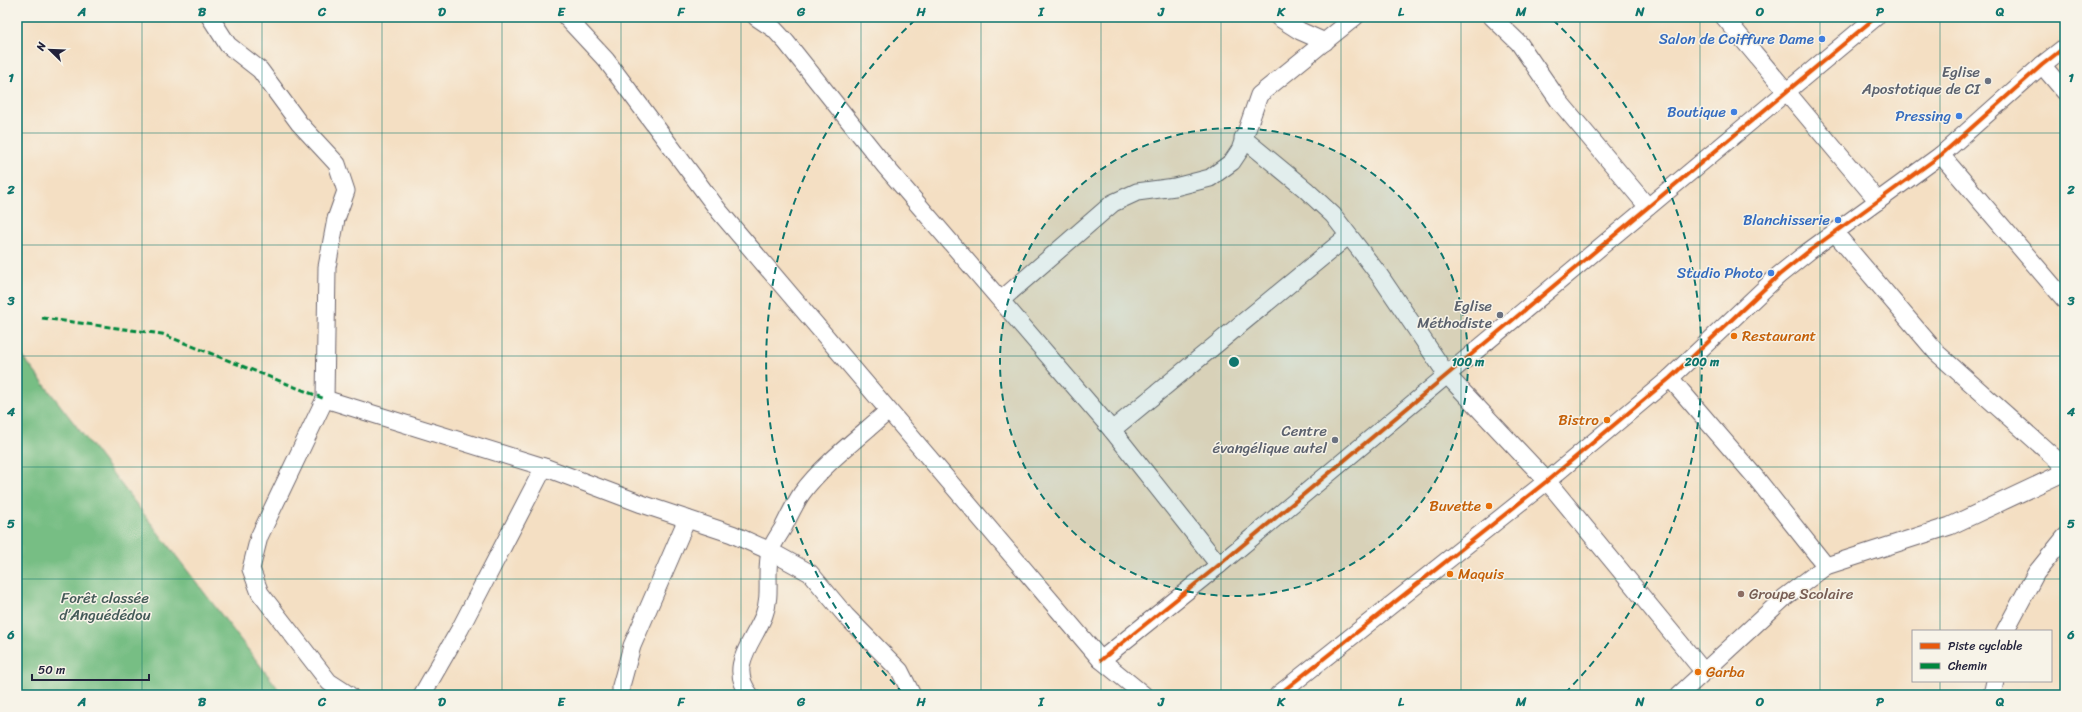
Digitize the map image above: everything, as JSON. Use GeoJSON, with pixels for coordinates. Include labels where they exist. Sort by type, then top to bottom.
{"type":"FeatureCollection","features":[{"type":"Feature","properties":{"kind":"street"},"geometry":{"type":"LineString","coordinates":[[210,17],[228,45],[260,70],[299,123],[336,164],[346,191],[336,220],[327,267],[324,399],[259,537],[251,569],[260,593],[329,682],[349,695]]}},
{"type":"Feature","properties":{"kind":"street"},"geometry":{"type":"LineString","coordinates":[[566,17],[606,60],[719,211],[888,411],[1101,660],[1144,695]]}},
{"type":"Feature","properties":{"kind":"street"},"geometry":{"type":"LineString","coordinates":[[756,17],[774,29],[786,42],[885,166],[1112,430],[1219,565]]}},
{"type":"Feature","properties":{"kind":"street"},"geometry":{"type":"LineString","coordinates":[[1278,17],[1300,31],[1325,42]]}},
{"type":"Feature","properties":{"kind":"street"},"geometry":{"type":"LineString","coordinates":[[1001,300],[1113,203],[1137,192],[1175,187],[1210,178],[1232,162],[1240,150],[1259,95],[1356,17]]}},
{"type":"Feature","properties":{"kind":"street"},"geometry":{"type":"LineString","coordinates":[[1492,17],[1519,43],[1559,101],[1648,207]]}},
{"type":"Feature","properties":{"kind":"street"},"geometry":{"type":"LineString","coordinates":[[1724,17],[1785,92],[1878,201]]}},
{"type":"Feature","properties":{"kind":"street"},"geometry":{"type":"LineString","coordinates":[[1101,660],[1219,565],[1876,17]]}},
{"type":"Feature","properties":{"kind":"street"},"geometry":{"type":"LineString","coordinates":[[1278,695],[1547,481],[1670,378],[1779,275],[1809,251],[1835,234],[1941,155],[2042,65],[2065,47]]}},
{"type":"Feature","properties":{"kind":"street"},"geometry":{"type":"LineString","coordinates":[[2042,65],[2065,92]]}},
{"type":"Feature","properties":{"kind":"street"},"geometry":{"type":"LineString","coordinates":[[1243,138],[1333,215],[1380,276],[1447,375],[1547,481],[1704,672]]}},
{"type":"Feature","properties":{"kind":"street"},"geometry":{"type":"LineString","coordinates":[[1941,155],[2065,300]]}},
{"type":"Feature","properties":{"kind":"street"},"geometry":{"type":"LineString","coordinates":[[1835,234],[1937,353],[2065,467]]}},
{"type":"Feature","properties":{"kind":"street"},"geometry":{"type":"LineString","coordinates":[[1112,430],[1348,236]]}},
{"type":"Feature","properties":{"kind":"street"},"geometry":{"type":"LineString","coordinates":[[1670,378],[1756,478],[1826,566]]}},
{"type":"Feature","properties":{"kind":"street"},"geometry":{"type":"LineString","coordinates":[[324,399],[544,467],[642,504],[732,534],[770,551],[810,573],[846,616],[900,671],[912,695]]}},
{"type":"Feature","properties":{"kind":"street"},"geometry":{"type":"LineString","coordinates":[[750,695],[742,685],[739,672],[745,651],[764,614],[770,588],[768,569],[770,551],[802,493],[826,467],[888,411]]}},
{"type":"Feature","properties":{"kind":"street"},"geometry":{"type":"LineString","coordinates":[[422,695],[460,629],[544,467]]}},
{"type":"Feature","properties":{"kind":"street"},"geometry":{"type":"LineString","coordinates":[[1679,695],[1785,597],[1826,566],[1950,526],[2065,472]]}},
{"type":"Feature","properties":{"kind":"street"},"geometry":{"type":"LineString","coordinates":[[621,695],[621,686],[632,646],[687,519]]}},
{"type":"Feature","properties":{"kind":"street"},"geometry":{"type":"LineString","coordinates":[[2006,630],[2036,573],[2065,537]]}},
{"type":"Feature","properties":{"kind":"street"},"geometry":{"type":"LineString","coordinates":[[1992,695],[1995,682]]}},
{"type":"Feature","properties":{"kind":"green space","name":"Forêt classée d’Anguédédou"},"geometry":{"type":"Polygon","coordinates":[[[17,349],[283,695],[17,695],[17,349]]]}},
{"type":"Feature","properties":{"kind":"marked path"},"geometry":{"type":"LineString","coordinates":[[42,318],[162,334],[325,399]]}},
{"type":"Feature","properties":{"kind":"cycle path"},"geometry":{"type":"LineString","coordinates":[[1101,660],[1219,565],[1876,17]]}},
{"type":"Feature","properties":{"kind":"cycle path"},"geometry":{"type":"LineString","coordinates":[[1278,695],[1547,481],[1670,378],[1779,275],[1809,251],[1941,155],[2042,65],[2065,47]]}},
{"type":"Feature","properties":{"kind":"place","name":"Salon de Coiffure Dame"},"geometry":{"type":"Point","coordinates":[1822,39]}},
{"type":"Feature","properties":{"kind":"place","name":"Eglise Apostotique de CI"},"geometry":{"type":"Point","coordinates":[1988,81]}},
{"type":"Feature","properties":{"kind":"place","name":"Boutique"},"geometry":{"type":"Point","coordinates":[1734,112]}},
{"type":"Feature","properties":{"kind":"place","name":"Pressing"},"geometry":{"type":"Point","coordinates":[1959,116]}},
{"type":"Feature","properties":{"kind":"place","name":"Blanchisserie"},"geometry":{"type":"Point","coordinates":[1838,220]}},
{"type":"Feature","properties":{"kind":"place","name":"Studio Photo"},"geometry":{"type":"Point","coordinates":[1771,273]}},
{"type":"Feature","properties":{"kind":"place","name":"Eglise Méthodiste"},"geometry":{"type":"Point","coordinates":[1500,315]}},
{"type":"Feature","properties":{"kind":"place","name":"Restaurant"},"geometry":{"type":"Point","coordinates":[1734,336]}},
{"type":"Feature","properties":{"kind":"place","name":"Bistro"},"geometry":{"type":"Point","coordinates":[1607,420]}},
{"type":"Feature","properties":{"kind":"place","name":"Centre évangélique autel"},"geometry":{"type":"Point","coordinates":[1335,440]}},
{"type":"Feature","properties":{"kind":"place","name":"Buvette"},"geometry":{"type":"Point","coordinates":[1489,506]}},
{"type":"Feature","properties":{"kind":"place","name":"Maquis"},"geometry":{"type":"Point","coordinates":[1450,574]}},
{"type":"Feature","properties":{"kind":"place","name":"Groupe Scolaire"},"geometry":{"type":"Point","coordinates":[1741,594]}},
{"type":"Feature","properties":{"kind":"place","name":"Garba"},"geometry":{"type":"Point","coordinates":[1698,672]}}]}
